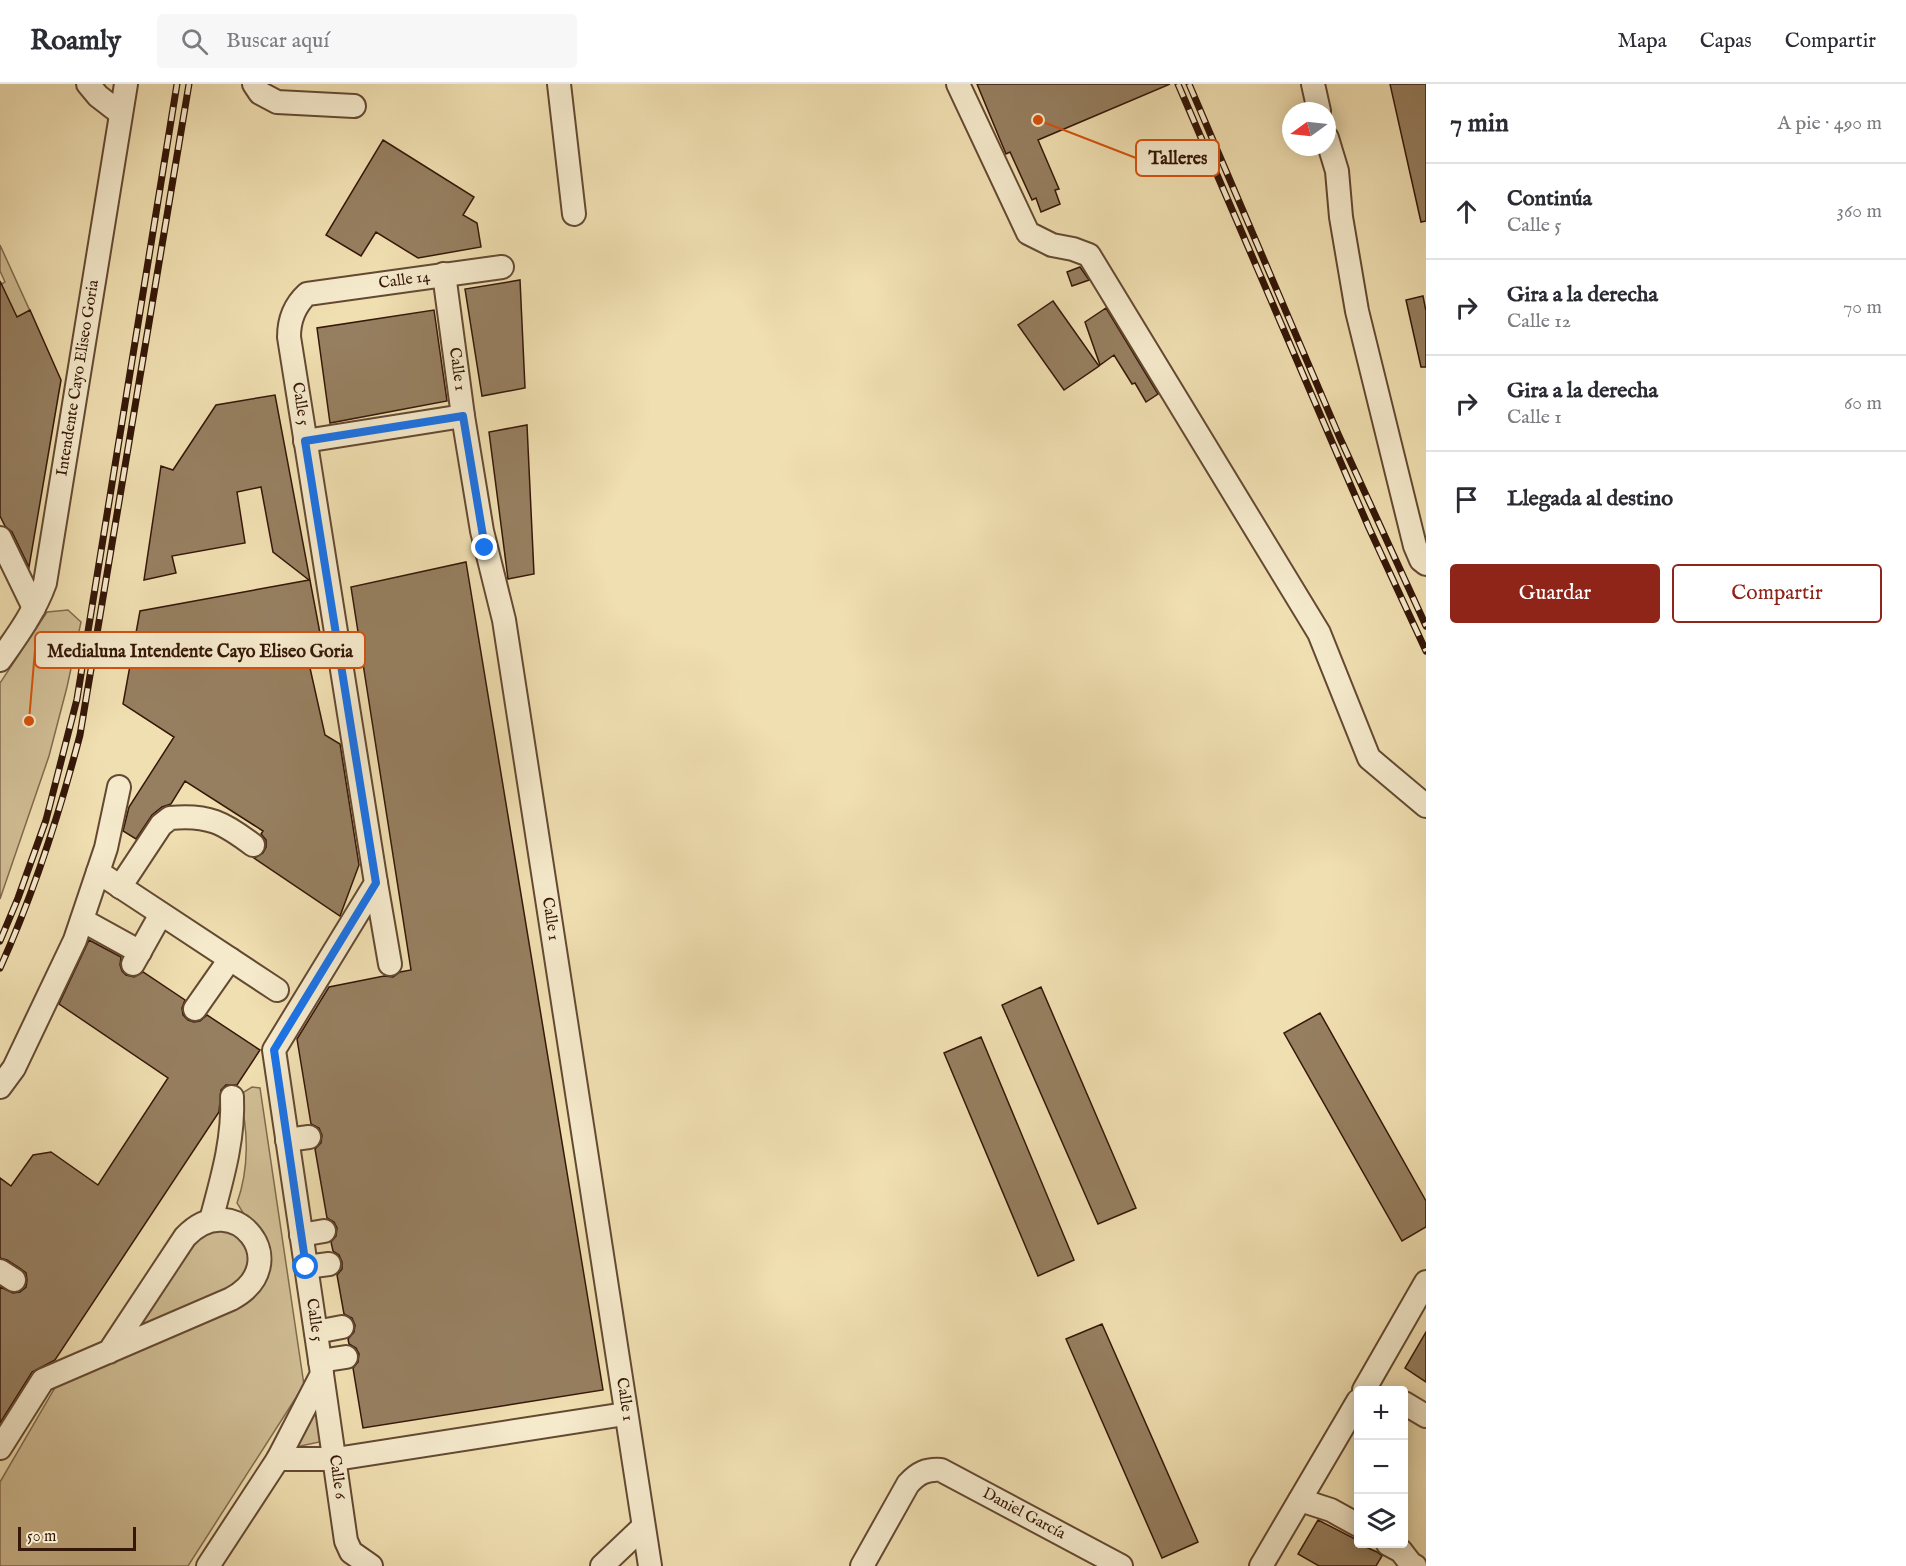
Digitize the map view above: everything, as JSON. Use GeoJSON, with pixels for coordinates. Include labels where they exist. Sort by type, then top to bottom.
{"type":"FeatureCollection","features":[{"type":"Feature","properties":{"kind":"street"},"geometry":{"type":"LineString","coordinates":[[88,84],[98,96],[120,113]]}},
{"type":"Feature","properties":{"kind":"street","name":"Intendente Cayo Eliseo Goria"},"geometry":{"type":"LineString","coordinates":[[0,660],[34,608],[45,583],[126,84]]}},
{"type":"Feature","properties":{"kind":"street"},"geometry":{"type":"LineString","coordinates":[[254,84],[260,93],[277,102],[354,106]]}},
{"type":"Feature","properties":{"kind":"street"},"geometry":{"type":"LineString","coordinates":[[559,84],[574,214]]}},
{"type":"Feature","properties":{"kind":"street"},"geometry":{"type":"LineString","coordinates":[[958,84],[1028,232],[1052,245],[1089,255],[1320,633],[1369,758],[1426,806]]}},
{"type":"Feature","properties":{"kind":"street"},"geometry":{"type":"LineString","coordinates":[[1313,84],[1317,102]]}},
{"type":"Feature","properties":{"kind":"street"},"geometry":{"type":"LineString","coordinates":[[1332,156],[1337,171],[1341,217],[1358,311],[1415,546],[1421,560],[1426,564]]}},
{"type":"Feature","properties":{"kind":"street","name":"Calle 14"},"geometry":{"type":"LineString","coordinates":[[307,294],[502,267]]}},
{"type":"Feature","properties":{"kind":"street","name":"Calle 1"},"geometry":{"type":"LineString","coordinates":[[444,274],[463,416],[482,531],[504,620],[650,1566]]}},
{"type":"Feature","properties":{"kind":"street","name":"Calle 5"},"geometry":{"type":"LineString","coordinates":[[307,294],[300,301],[289,322],[289,337],[376,883],[336,967],[274,1050],[298,1138],[301,1235],[321,1368]]}},
{"type":"Feature","properties":{"kind":"street"},"geometry":{"type":"LineString","coordinates":[[305,441],[463,416]]}},
{"type":"Feature","properties":{"kind":"street"},"geometry":{"type":"LineString","coordinates":[[0,538],[34,608]]}},
{"type":"Feature","properties":{"kind":"street"},"geometry":{"type":"LineString","coordinates":[[0,1087],[19,1057],[75,940],[106,848],[119,787]]}},
{"type":"Feature","properties":{"kind":"street"},"geometry":{"type":"LineString","coordinates":[[120,887],[161,825],[170,818],[209,818],[235,831],[253,844]]}},
{"type":"Feature","properties":{"kind":"street"},"geometry":{"type":"LineString","coordinates":[[98,872],[277,990]]}},
{"type":"Feature","properties":{"kind":"street"},"geometry":{"type":"LineString","coordinates":[[376,883],[390,964]]}},
{"type":"Feature","properties":{"kind":"street"},"geometry":{"type":"LineString","coordinates":[[82,920],[136,958],[161,914]]}},
{"type":"Feature","properties":{"kind":"street"},"geometry":{"type":"LineString","coordinates":[[195,1010],[230,959]]}},
{"type":"Feature","properties":{"kind":"street"},"geometry":{"type":"LineString","coordinates":[[211,1220],[224,1172],[233,1122],[232,1097]]}},
{"type":"Feature","properties":{"kind":"street"},"geometry":{"type":"LineString","coordinates":[[0,1448],[44,1380],[109,1352],[231,1299],[241,1294],[259,1272],[259,1248],[253,1235],[243,1226],[227,1220],[211,1220],[193,1228],[109,1352]]}},
{"type":"Feature","properties":{"kind":"street"},"geometry":{"type":"LineString","coordinates":[[301,1235],[324,1231]]}},
{"type":"Feature","properties":{"kind":"street"},"geometry":{"type":"LineString","coordinates":[[306,1267],[328,1264]]}},
{"type":"Feature","properties":{"kind":"street"},"geometry":{"type":"LineString","coordinates":[[1371,1386],[1426,1282]]}},
{"type":"Feature","properties":{"kind":"street"},"geometry":{"type":"LineString","coordinates":[[316,1332],[342,1327]]}},
{"type":"Feature","properties":{"kind":"street"},"geometry":{"type":"LineString","coordinates":[[208,1566],[278,1459],[321,1368],[346,1357]]}},
{"type":"Feature","properties":{"kind":"street","name":"Calle 6"},"geometry":{"type":"LineString","coordinates":[[321,1368],[336,1459],[346,1541],[351,1552],[371,1566]]}},
{"type":"Feature","properties":{"kind":"street"},"geometry":{"type":"LineString","coordinates":[[1408,1405],[1426,1416]]}},
{"type":"Feature","properties":{"kind":"street"},"geometry":{"type":"LineString","coordinates":[[1261,1566],[1354,1413]]}},
{"type":"Feature","properties":{"kind":"street"},"geometry":{"type":"LineString","coordinates":[[278,1459],[336,1459],[626,1414]]}},
{"type":"Feature","properties":{"kind":"street","name":"Daniel García"},"geometry":{"type":"LineString","coordinates":[[862,1566],[908,1484],[924,1470],[941,1470],[1121,1566]]}},
{"type":"Feature","properties":{"kind":"street"},"geometry":{"type":"LineString","coordinates":[[1300,1500],[1331,1510],[1354,1522]]}},
{"type":"Feature","properties":{"kind":"street"},"geometry":{"type":"LineString","coordinates":[[602,1566],[643,1527]]}},
{"type":"Feature","properties":{"kind":"shaded area"},"geometry":{"type":"Polygon","coordinates":[[[0,245],[30,311],[0,326],[0,285],[5,282],[0,271],[0,245]]]}},
{"type":"Feature","properties":{"kind":"shaded area"},"geometry":{"type":"Polygon","coordinates":[[[68,610],[81,622],[67,687],[49,756],[0,899],[0,683],[47,612],[68,610]]]}},
{"type":"Feature","properties":{"kind":"shaded area"},"geometry":{"type":"Polygon","coordinates":[[[252,1087],[260,1088],[304,1385],[188,1566],[0,1566],[0,1482],[57,1384],[261,1279],[247,1219],[237,1203],[246,1163],[245,1122],[239,1095],[252,1087]]]}},
{"type":"Feature","properties":{"kind":"shaded area"},"geometry":{"type":"Polygon","coordinates":[[[211,1229],[228,1230],[243,1238],[253,1258],[245,1277],[219,1293],[147,1325],[141,1323],[196,1236],[211,1229]]]}},
{"type":"Feature","properties":{"kind":"shaded area"},"geometry":{"type":"Polygon","coordinates":[[[319,1406],[324,1441],[296,1447],[313,1407],[319,1406]]]}},
{"type":"Feature","properties":{"kind":"building"},"geometry":{"type":"Polygon","coordinates":[[[977,84],[1170,84],[1038,140],[1059,189],[1055,190],[1060,204],[1041,212],[1036,198],[1032,200],[1010,152],[1006,154],[977,84]]]}},
{"type":"Feature","properties":{"kind":"building"},"geometry":{"type":"Polygon","coordinates":[[[1390,84],[1426,84],[1426,221],[1421,222],[1390,84]]]}},
{"type":"Feature","properties":{"kind":"building"},"geometry":{"type":"Polygon","coordinates":[[[383,140],[474,197],[463,215],[477,223],[481,247],[418,258],[376,232],[361,256],[326,235],[383,140]]]}},
{"type":"Feature","properties":{"kind":"building"},"geometry":{"type":"Polygon","coordinates":[[[1080,267],[1089,280],[1072,286],[1067,272],[1080,267]]]}},
{"type":"Feature","properties":{"kind":"building"},"geometry":{"type":"Polygon","coordinates":[[[520,280],[525,388],[482,396],[465,289],[520,280]]]}},
{"type":"Feature","properties":{"kind":"building"},"geometry":{"type":"Polygon","coordinates":[[[0,281],[17,317],[30,310],[61,380],[29,567],[12,532],[5,526],[0,516],[0,281]]]}},
{"type":"Feature","properties":{"kind":"building"},"geometry":{"type":"Polygon","coordinates":[[[1423,296],[1426,311],[1426,367],[1421,367],[1406,300],[1423,296]]]}},
{"type":"Feature","properties":{"kind":"building"},"geometry":{"type":"Polygon","coordinates":[[[1053,301],[1099,366],[1064,390],[1018,325],[1053,301]]]}},
{"type":"Feature","properties":{"kind":"building"},"geometry":{"type":"Polygon","coordinates":[[[1106,308],[1158,394],[1146,402],[1114,355],[1100,365],[1085,322],[1106,308]]]}},
{"type":"Feature","properties":{"kind":"building"},"geometry":{"type":"Polygon","coordinates":[[[434,310],[447,401],[330,423],[317,328],[434,310]]]}},
{"type":"Feature","properties":{"kind":"building"},"geometry":{"type":"Polygon","coordinates":[[[275,395],[326,665],[310,668],[325,735],[340,744],[359,865],[340,916],[254,858],[263,853],[266,847],[266,840],[261,834],[263,831],[185,781],[171,804],[162,807],[152,815],[136,839],[123,831],[129,807],[174,737],[123,704],[140,611],[309,580],[273,552],[261,487],[237,492],[245,543],[172,556],[176,573],[144,580],[161,466],[173,470],[216,405],[275,395]]]}},
{"type":"Feature","properties":{"kind":"building"},"geometry":{"type":"Polygon","coordinates":[[[527,425],[534,574],[508,579],[489,432],[527,425]]]}},
{"type":"Feature","properties":{"kind":"building"},"geometry":{"type":"Polygon","coordinates":[[[466,562],[603,1390],[363,1428],[353,1368],[358,1362],[359,1354],[356,1348],[349,1344],[348,1339],[354,1332],[355,1325],[352,1318],[344,1314],[337,1275],[342,1269],[342,1262],[339,1255],[333,1251],[331,1242],[336,1236],[337,1228],[334,1222],[327,1218],[315,1149],[321,1143],[322,1135],[319,1128],[311,1124],[297,1039],[329,987],[384,976],[393,977],[400,972],[411,970],[351,587],[466,562]]]}},
{"type":"Feature","properties":{"kind":"building"},"geometry":{"type":"Polygon","coordinates":[[[89,940],[121,957],[120,965],[126,975],[134,977],[143,972],[185,1000],[182,1008],[183,1015],[188,1020],[200,1021],[207,1015],[260,1050],[237,1085],[226,1085],[221,1090],[219,1112],[55,1360],[32,1372],[0,1423],[0,1287],[13,1293],[20,1292],[26,1287],[27,1280],[26,1273],[0,1258],[0,1178],[11,1186],[33,1155],[51,1152],[98,1185],[168,1078],[59,1004],[89,940]]]}},
{"type":"Feature","properties":{"kind":"building"},"geometry":{"type":"Polygon","coordinates":[[[1041,987],[1136,1208],[1098,1224],[1002,1005],[1041,987]]]}},
{"type":"Feature","properties":{"kind":"building"},"geometry":{"type":"Polygon","coordinates":[[[1320,1013],[1426,1201],[1426,1227],[1402,1241],[1284,1033],[1320,1013]]]}},
{"type":"Feature","properties":{"kind":"building"},"geometry":{"type":"Polygon","coordinates":[[[981,1037],[1074,1260],[1038,1276],[944,1053],[981,1037]]]}},
{"type":"Feature","properties":{"kind":"building"},"geometry":{"type":"Polygon","coordinates":[[[1102,1324],[1198,1542],[1162,1558],[1066,1339],[1102,1324]]]}},
{"type":"Feature","properties":{"kind":"building"},"geometry":{"type":"Polygon","coordinates":[[[1426,1332],[1426,1382],[1405,1368],[1426,1332]]]}},
{"type":"Feature","properties":{"kind":"building"},"geometry":{"type":"Polygon","coordinates":[[[1318,1520],[1354,1538],[1354,1548],[1368,1548],[1382,1556],[1376,1566],[1319,1566],[1298,1554],[1318,1520]]]}},
{"type":"Feature","properties":{"kind":"railway"},"geometry":{"type":"LineString","coordinates":[[0,941],[46,820],[77,699],[177,84]]}},
{"type":"Feature","properties":{"kind":"railway"},"geometry":{"type":"LineString","coordinates":[[0,968],[45,853],[80,735],[189,84]]}},
{"type":"Feature","properties":{"kind":"railway"},"geometry":{"type":"LineString","coordinates":[[1178,84],[1369,528],[1426,651]]}},
{"type":"Feature","properties":{"kind":"railway"},"geometry":{"type":"LineString","coordinates":[[1189,84],[1339,436],[1426,626]]}},
{"type":"Feature","properties":{"kind":"place","name":"Talleres"},"geometry":{"type":"Point","coordinates":[1038,120]}},
{"type":"Feature","properties":{"kind":"place","name":"Medialuna Intendente Cayo Eliseo Goria"},"geometry":{"type":"Point","coordinates":[29,721]}},
{"type":"Feature","properties":{"kind":"route"},"geometry":{"type":"LineString","coordinates":[[306,1267],[274,1050],[376,883],[305,441],[463,416],[485,548]]}}]}
